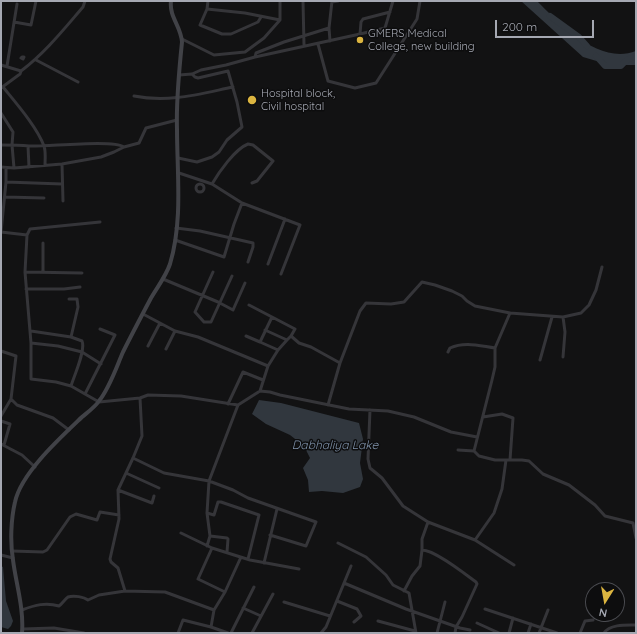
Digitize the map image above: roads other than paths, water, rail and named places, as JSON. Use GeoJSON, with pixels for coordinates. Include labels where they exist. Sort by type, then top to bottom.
{"type":"FeatureCollection","features":[{"type":"Feature","properties":{"kind":"street"},"geometry":{"type":"LineString","coordinates":[[14,22],[31,25],[36,1]]}},
{"type":"Feature","properties":{"kind":"street"},"geometry":{"type":"LineString","coordinates":[[45,165],[44,145],[27,118],[2,87],[36,60],[83,7],[86,1]]}},
{"type":"Feature","properties":{"kind":"street"},"geometry":{"type":"LineString","coordinates":[[84,633],[64,632],[54,628],[22,631],[22,610],[12,558],[12,523],[15,501],[20,486],[35,467],[69,430],[99,402],[170,264],[175,240],[179,173],[177,99],[182,39],[177,24],[172,16],[171,1]]}},
{"type":"Feature","properties":{"kind":"street"},"geometry":{"type":"LineString","coordinates":[[208,1],[207,9],[200,25],[222,34],[231,34],[258,22],[261,17]]}},
{"type":"Feature","properties":{"kind":"street"},"geometry":{"type":"LineString","coordinates":[[182,39],[214,56],[245,52],[264,38],[280,20],[280,1]]}},
{"type":"Feature","properties":{"kind":"street"},"geometry":{"type":"LineString","coordinates":[[303,1],[304,45]]}},
{"type":"Feature","properties":{"kind":"street"},"geometry":{"type":"LineString","coordinates":[[330,41],[329,28],[332,1],[338,1]]}},
{"type":"Feature","properties":{"kind":"street"},"geometry":{"type":"LineString","coordinates":[[179,75],[192,74],[202,70],[226,66],[304,45],[318,44],[385,28],[393,1]]}},
{"type":"Feature","properties":{"kind":"street"},"geometry":{"type":"LineString","coordinates":[[318,44],[328,81],[355,88],[376,83],[417,19],[420,1]]}},
{"type":"Feature","properties":{"kind":"street"},"geometry":{"type":"LineString","coordinates":[[7,66],[17,4]]}},
{"type":"Feature","properties":{"kind":"street"},"geometry":{"type":"LineString","coordinates":[[207,9],[245,13],[280,20]]}},
{"type":"Feature","properties":{"kind":"street"},"geometry":{"type":"LineString","coordinates":[[360,34],[361,22],[363,19],[390,12]]}},
{"type":"Feature","properties":{"kind":"street"},"geometry":{"type":"LineString","coordinates":[[255,57],[256,53],[329,28]]}},
{"type":"Feature","properties":{"kind":"street"},"geometry":{"type":"LineString","coordinates":[[36,60],[78,82]]}},
{"type":"Feature","properties":{"kind":"street"},"geometry":{"type":"LineString","coordinates":[[1,65],[21,71]]}},
{"type":"Feature","properties":{"kind":"street"},"geometry":{"type":"LineString","coordinates":[[178,158],[197,162],[212,157],[219,152],[227,140],[242,127],[237,102],[228,71],[198,78],[194,77],[192,74]]}},
{"type":"Feature","properties":{"kind":"street"},"geometry":{"type":"LineString","coordinates":[[134,96],[147,99],[177,99],[233,87]]}},
{"type":"Feature","properties":{"kind":"street"},"geometry":{"type":"LineString","coordinates":[[1,113],[12,129],[14,168]]}},
{"type":"Feature","properties":{"kind":"street"},"geometry":{"type":"LineString","coordinates":[[1,167],[14,168],[62,164],[100,157],[124,147],[139,143],[146,128],[177,120]]}},
{"type":"Feature","properties":{"kind":"street"},"geometry":{"type":"LineString","coordinates":[[1,145],[28,146],[106,144],[121,145],[124,147]]}},
{"type":"Feature","properties":{"kind":"street"},"geometry":{"type":"LineString","coordinates":[[212,184],[220,170],[242,146],[248,144],[253,145],[273,161],[257,181],[252,183]]}},
{"type":"Feature","properties":{"kind":"street"},"geometry":{"type":"LineString","coordinates":[[28,146],[29,167]]}},
{"type":"Feature","properties":{"kind":"street"},"geometry":{"type":"LineString","coordinates":[[62,164],[63,201]]}},
{"type":"Feature","properties":{"kind":"street"},"geometry":{"type":"LineString","coordinates":[[6,168],[5,197],[1,232],[27,235]]}},
{"type":"Feature","properties":{"kind":"street"},"geometry":{"type":"LineString","coordinates":[[179,173],[212,184],[242,203],[300,225],[281,274]]}},
{"type":"Feature","properties":{"kind":"street"},"geometry":{"type":"LineString","coordinates":[[6,182],[62,184]]}},
{"type":"Feature","properties":{"kind":"street"},"geometry":{"type":"LineString","coordinates":[[5,197],[44,198]]}},
{"type":"Feature","properties":{"kind":"street"},"geometry":{"type":"LineString","coordinates":[[175,240],[224,257],[242,203]]}},
{"type":"Feature","properties":{"kind":"street"},"geometry":{"type":"LineString","coordinates":[[268,264],[285,219]]}},
{"type":"Feature","properties":{"kind":"street"},"geometry":{"type":"LineString","coordinates":[[100,222],[30,229],[27,235],[25,272],[31,331],[31,379],[56,382],[71,386],[99,402],[140,398],[148,395],[181,396],[238,405]]}},
{"type":"Feature","properties":{"kind":"street"},"geometry":{"type":"LineString","coordinates":[[176,228],[253,243],[248,262]]}},
{"type":"Feature","properties":{"kind":"street"},"geometry":{"type":"LineString","coordinates":[[43,243],[43,272]]}},
{"type":"Feature","properties":{"kind":"street"},"geometry":{"type":"LineString","coordinates":[[328,404],[340,363],[360,310],[366,303],[391,304],[404,302],[422,282],[435,284],[452,291],[462,296],[475,306],[510,313],[563,317],[581,313],[589,305],[596,290],[602,267]]}},
{"type":"Feature","properties":{"kind":"street"},"geometry":{"type":"LineString","coordinates":[[25,272],[82,273]]}},
{"type":"Feature","properties":{"kind":"street"},"geometry":{"type":"LineString","coordinates":[[213,272],[195,312],[204,322],[211,322],[232,276]]}},
{"type":"Feature","properties":{"kind":"street"},"geometry":{"type":"LineString","coordinates":[[163,279],[233,310],[245,282]]}},
{"type":"Feature","properties":{"kind":"street"},"geometry":{"type":"LineString","coordinates":[[26,289],[64,289],[80,287]]}},
{"type":"Feature","properties":{"kind":"street"},"geometry":{"type":"LineString","coordinates":[[69,299],[77,299],[78,307],[71,336]]}},
{"type":"Feature","properties":{"kind":"street"},"geometry":{"type":"LineString","coordinates":[[249,305],[295,329],[291,336],[278,350],[268,366],[260,391]]}},
{"type":"Feature","properties":{"kind":"street"},"geometry":{"type":"LineString","coordinates":[[474,452],[495,367],[495,348],[510,313]]}},
{"type":"Feature","properties":{"kind":"street"},"geometry":{"type":"LineString","coordinates":[[143,314],[176,331],[198,337],[268,366]]}},
{"type":"Feature","properties":{"kind":"street"},"geometry":{"type":"LineString","coordinates":[[540,360],[552,317]]}},
{"type":"Feature","properties":{"kind":"street"},"geometry":{"type":"LineString","coordinates":[[563,317],[565,332],[563,357]]}},
{"type":"Feature","properties":{"kind":"street"},"geometry":{"type":"LineString","coordinates":[[260,342],[272,318]]}},
{"type":"Feature","properties":{"kind":"street"},"geometry":{"type":"LineString","coordinates":[[148,346],[160,324]]}},
{"type":"Feature","properties":{"kind":"street"},"geometry":{"type":"LineString","coordinates":[[85,394],[115,335],[100,329]]}},
{"type":"Feature","properties":{"kind":"street"},"geometry":{"type":"LineString","coordinates":[[265,330],[287,340]]}},
{"type":"Feature","properties":{"kind":"street"},"geometry":{"type":"LineString","coordinates":[[31,331],[71,336],[82,341],[82,352],[71,386]]}},
{"type":"Feature","properties":{"kind":"street"},"geometry":{"type":"LineString","coordinates":[[166,349],[176,331]]}},
{"type":"Feature","properties":{"kind":"street"},"geometry":{"type":"LineString","coordinates":[[246,336],[278,350]]}},
{"type":"Feature","properties":{"kind":"street"},"geometry":{"type":"LineString","coordinates":[[291,336],[299,343],[311,347],[340,363]]}},
{"type":"Feature","properties":{"kind":"street"},"geometry":{"type":"LineString","coordinates":[[31,343],[58,346],[82,352],[100,364]]}},
{"type":"Feature","properties":{"kind":"street"},"geometry":{"type":"LineString","coordinates":[[448,352],[450,348],[457,345],[467,344],[495,348]]}},
{"type":"Feature","properties":{"kind":"street"},"geometry":{"type":"LineString","coordinates":[[1,351],[16,356],[11,399],[1,416]]}},
{"type":"Feature","properties":{"kind":"street"},"geometry":{"type":"LineString","coordinates":[[228,404],[243,372],[263,380]]}},
{"type":"Feature","properties":{"kind":"street"},"geometry":{"type":"LineString","coordinates":[[207,546],[210,536],[207,513],[209,481],[238,405],[260,391],[349,408],[388,411],[414,417],[451,432],[477,437]]}},
{"type":"Feature","properties":{"kind":"street"},"geometry":{"type":"LineString","coordinates":[[125,591],[118,568],[111,562],[110,559],[119,519],[118,490],[142,436],[140,398]]}},
{"type":"Feature","properties":{"kind":"street"},"geometry":{"type":"LineString","coordinates":[[11,399],[17,404],[53,418],[69,430]]}},
{"type":"Feature","properties":{"kind":"street"},"geometry":{"type":"LineString","coordinates":[[370,410],[368,459],[370,468],[382,478],[403,506],[428,522],[475,540],[514,565]]}},
{"type":"Feature","properties":{"kind":"street"},"geometry":{"type":"LineString","coordinates":[[475,540],[494,513],[502,488],[508,460],[513,418],[502,414],[482,417]]}},
{"type":"Feature","properties":{"kind":"street"},"geometry":{"type":"LineString","coordinates":[[1,421],[10,424],[2,445],[22,455],[35,467]]}},
{"type":"Feature","properties":{"kind":"street"},"geometry":{"type":"LineString","coordinates":[[458,450],[474,452],[483,458],[495,460],[522,460],[531,463],[543,474],[569,485],[595,505],[606,516],[633,523],[636,538]]}},
{"type":"Feature","properties":{"kind":"street"},"geometry":{"type":"LineString","coordinates":[[133,458],[164,473],[209,481],[233,490],[248,498],[316,522],[306,546],[270,535]]}},
{"type":"Feature","properties":{"kind":"street"},"geometry":{"type":"LineString","coordinates":[[126,473],[158,488]]}},
{"type":"Feature","properties":{"kind":"street"},"geometry":{"type":"LineString","coordinates":[[118,490],[152,503],[154,496]]}},
{"type":"Feature","properties":{"kind":"street"},"geometry":{"type":"LineString","coordinates":[[207,513],[214,515],[218,502],[221,502],[258,515],[248,559]]}},
{"type":"Feature","properties":{"kind":"street"},"geometry":{"type":"LineString","coordinates":[[264,562],[277,508]]}},
{"type":"Feature","properties":{"kind":"street"},"geometry":{"type":"LineString","coordinates":[[12,551],[43,552],[47,550],[70,517],[76,514],[97,520],[100,512],[119,515]]}},
{"type":"Feature","properties":{"kind":"street"},"geometry":{"type":"LineString","coordinates":[[404,591],[412,576],[420,566],[422,539],[428,522]]}},
{"type":"Feature","properties":{"kind":"street"},"geometry":{"type":"LineString","coordinates":[[181,533],[207,546],[241,557],[299,569]]}},
{"type":"Feature","properties":{"kind":"street"},"geometry":{"type":"LineString","coordinates":[[210,536],[227,538],[227,552]]}},
{"type":"Feature","properties":{"kind":"street"},"geometry":{"type":"LineString","coordinates":[[338,543],[366,557],[386,575],[393,585],[409,593],[416,632],[378,621]]}},
{"type":"Feature","properties":{"kind":"street"},"geometry":{"type":"LineString","coordinates":[[212,548],[198,579],[225,592]]}},
{"type":"Feature","properties":{"kind":"street"},"geometry":{"type":"LineString","coordinates":[[422,550],[426,550],[444,559],[477,584],[456,627],[455,633]]}},
{"type":"Feature","properties":{"kind":"street"},"geometry":{"type":"LineString","coordinates":[[1,555],[12,558]]}},
{"type":"Feature","properties":{"kind":"street"},"geometry":{"type":"LineString","coordinates":[[211,627],[214,610],[225,592],[241,557]]}},
{"type":"Feature","properties":{"kind":"street"},"geometry":{"type":"LineString","coordinates":[[321,633],[326,627],[351,566]]}},
{"type":"Feature","properties":{"kind":"street"},"geometry":{"type":"LineString","coordinates":[[344,584],[440,622],[470,630]]}},
{"type":"Feature","properties":{"kind":"street"},"geometry":{"type":"LineString","coordinates":[[231,633],[254,586]]}},
{"type":"Feature","properties":{"kind":"street"},"geometry":{"type":"LineString","coordinates":[[22,610],[32,606],[45,604],[59,606],[68,597],[74,596],[88,600],[99,596],[125,591],[165,592],[214,610]]}},
{"type":"Feature","properties":{"kind":"street"},"geometry":{"type":"LineString","coordinates":[[252,633],[273,594]]}},
{"type":"Feature","properties":{"kind":"street"},"geometry":{"type":"LineString","coordinates":[[337,601],[357,609],[361,616],[354,622]]}},
{"type":"Feature","properties":{"kind":"street"},"geometry":{"type":"LineString","coordinates":[[284,602],[330,616]]}},
{"type":"Feature","properties":{"kind":"street"},"geometry":{"type":"LineString","coordinates":[[437,633],[445,602]]}},
{"type":"Feature","properties":{"kind":"street"},"geometry":{"type":"LineString","coordinates":[[244,608],[261,616]]}},
{"type":"Feature","properties":{"kind":"street"},"geometry":{"type":"LineString","coordinates":[[484,608],[557,633]]}},
{"type":"Feature","properties":{"kind":"street"},"geometry":{"type":"LineString","coordinates":[[538,633],[548,610]]}},
{"type":"Feature","properties":{"kind":"street"},"geometry":{"type":"LineString","coordinates":[[509,633],[513,618]]}},
{"type":"Feature","properties":{"kind":"street"},"geometry":{"type":"LineString","coordinates":[[178,633],[183,620],[228,633]]}},
{"type":"Feature","properties":{"kind":"street"},"geometry":{"type":"LineString","coordinates":[[580,633],[585,621]]}},
{"type":"Feature","properties":{"kind":"street"},"geometry":{"type":"LineString","coordinates":[[477,624],[499,633]]}},
{"type":"Feature","properties":{"kind":"street"},"geometry":{"type":"LineString","coordinates":[[528,633],[531,624]]}},
{"type":"Feature","properties":{"kind":"street"},"geometry":{"type":"LineString","coordinates":[[604,633],[606,630],[618,626],[636,625]]}},
{"type":"Feature","properties":{"kind":"water"},"geometry":{"type":"Polygon","coordinates":[[[521,1],[537,1],[569,31],[595,48],[622,54],[636,51],[636,65],[610,65],[583,57],[521,1]]]}},
{"type":"Feature","properties":{"kind":"water","name":"Dabhaliya Lake"},"geometry":{"type":"Polygon","coordinates":[[[259,400],[281,403],[359,423],[363,439],[360,463],[363,479],[360,487],[343,493],[322,491],[309,492],[308,480],[303,468],[310,458],[304,446],[290,435],[266,424],[252,414],[259,400]]]}},
{"type":"Feature","properties":{"kind":"water"},"geometry":{"type":"Polygon","coordinates":[[[1,566],[3,567],[6,601],[13,621],[8,629],[1,627],[1,566]]]}},
{"type":"Feature","properties":{"kind":"waterway"},"geometry":{"type":"LineString","coordinates":[[550,16],[579,37],[587,46]]}},
{"type":"Feature","properties":{"kind":"waterway"},"geometry":{"type":"LineString","coordinates":[[596,56],[605,66],[621,66],[627,60],[636,56]]}},
{"type":"Feature","properties":{"kind":"place","name":"GMERS Medical College, new building"},"geometry":{"type":"Point","coordinates":[360,40]}},
{"type":"Feature","properties":{"kind":"place","name":"Hospital block, Civil hospital"},"geometry":{"type":"Point","coordinates":[252,100]}}]}
